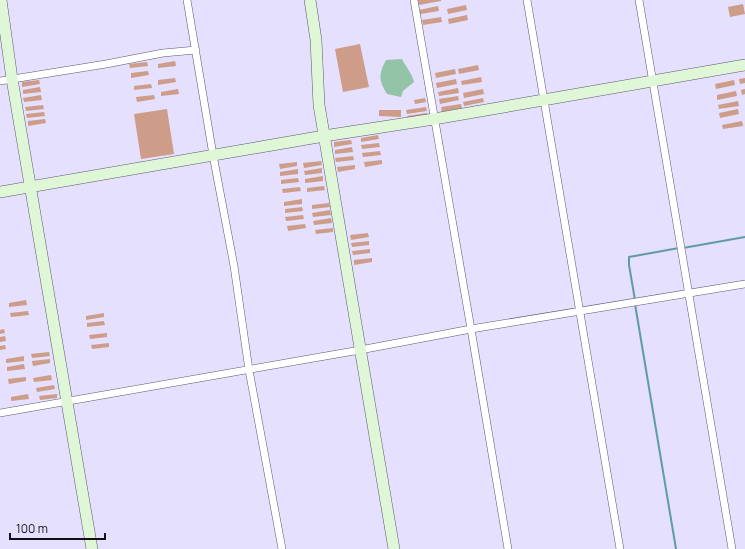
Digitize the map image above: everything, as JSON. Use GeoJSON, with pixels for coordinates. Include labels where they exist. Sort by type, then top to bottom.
{"type":"FeatureCollection","features":[{"type":"Feature","properties":{"kind":"street"},"geometry":{"type":"LineString","coordinates":[[1,0],[12,79],[92,549]]}},
{"type":"Feature","properties":{"kind":"street"},"geometry":{"type":"LineString","coordinates":[[186,0],[234,266],[249,370],[282,549]]}},
{"type":"Feature","properties":{"kind":"street"},"geometry":{"type":"LineString","coordinates":[[310,0],[316,40],[318,96],[324,136],[394,549]]}},
{"type":"Feature","properties":{"kind":"street"},"geometry":{"type":"LineString","coordinates":[[414,0],[508,549]]}},
{"type":"Feature","properties":{"kind":"street"},"geometry":{"type":"LineString","coordinates":[[527,0],[620,549]]}},
{"type":"Feature","properties":{"kind":"street"},"geometry":{"type":"LineString","coordinates":[[640,0],[732,549]]}},
{"type":"Feature","properties":{"kind":"street"},"geometry":{"type":"LineString","coordinates":[[0,81],[163,53],[196,50]]}},
{"type":"Feature","properties":{"kind":"street"},"geometry":{"type":"LineString","coordinates":[[0,192],[745,65]]}},
{"type":"Feature","properties":{"kind":"street"},"geometry":{"type":"LineString","coordinates":[[0,413],[249,370],[471,329],[745,284]]}},
{"type":"Feature","properties":{"kind":"green space"},"geometry":{"type":"Polygon","coordinates":[[[402,59],[414,82],[403,91],[401,97],[387,94],[380,77],[383,65],[386,60],[402,59]]]}},
{"type":"Feature","properties":{"kind":"building"},"geometry":{"type":"Polygon","coordinates":[[[418,0],[441,0],[441,1],[419,5],[418,0]]]}},
{"type":"Feature","properties":{"kind":"building"},"geometry":{"type":"Polygon","coordinates":[[[743,4],[745,14],[730,17],[728,7],[743,4]]]}},
{"type":"Feature","properties":{"kind":"building"},"geometry":{"type":"Polygon","coordinates":[[[466,5],[467,10],[448,14],[447,9],[466,5]]]}},
{"type":"Feature","properties":{"kind":"building"},"geometry":{"type":"Polygon","coordinates":[[[438,6],[439,11],[420,14],[419,10],[438,6]]]}},
{"type":"Feature","properties":{"kind":"building"},"geometry":{"type":"Polygon","coordinates":[[[467,15],[468,20],[449,24],[448,19],[467,15]]]}},
{"type":"Feature","properties":{"kind":"building"},"geometry":{"type":"Polygon","coordinates":[[[441,17],[442,22],[423,25],[422,20],[441,17]]]}},
{"type":"Feature","properties":{"kind":"building"},"geometry":{"type":"Polygon","coordinates":[[[360,44],[369,87],[343,92],[335,49],[360,44]]]}},
{"type":"Feature","properties":{"kind":"building"},"geometry":{"type":"Polygon","coordinates":[[[175,61],[176,66],[158,68],[158,64],[175,61]]]}},
{"type":"Feature","properties":{"kind":"building"},"geometry":{"type":"Polygon","coordinates":[[[147,62],[148,66],[130,68],[129,64],[147,62]]]}},
{"type":"Feature","properties":{"kind":"building"},"geometry":{"type":"Polygon","coordinates":[[[478,65],[479,70],[459,74],[458,69],[478,65]]]}},
{"type":"Feature","properties":{"kind":"building"},"geometry":{"type":"Polygon","coordinates":[[[455,69],[456,74],[436,78],[435,73],[455,69]]]}},
{"type":"Feature","properties":{"kind":"building"},"geometry":{"type":"Polygon","coordinates":[[[148,71],[149,75],[131,78],[131,73],[148,71]]]}},
{"type":"Feature","properties":{"kind":"building"},"geometry":{"type":"Polygon","coordinates":[[[481,77],[482,82],[462,85],[461,81],[481,77]]]}},
{"type":"Feature","properties":{"kind":"building"},"geometry":{"type":"Polygon","coordinates":[[[175,78],[176,82],[158,85],[158,80],[175,78]]]}},
{"type":"Feature","properties":{"kind":"building"},"geometry":{"type":"Polygon","coordinates":[[[745,78],[745,83],[740,84],[739,79],[745,78]]]}},
{"type":"Feature","properties":{"kind":"building"},"geometry":{"type":"Polygon","coordinates":[[[456,79],[457,84],[437,88],[436,83],[456,79]]]}},
{"type":"Feature","properties":{"kind":"building"},"geometry":{"type":"Polygon","coordinates":[[[39,80],[40,84],[22,87],[22,82],[39,80]]]}},
{"type":"Feature","properties":{"kind":"building"},"geometry":{"type":"Polygon","coordinates":[[[734,80],[735,85],[716,89],[715,84],[734,80]]]}},
{"type":"Feature","properties":{"kind":"building"},"geometry":{"type":"Polygon","coordinates":[[[151,84],[152,88],[134,90],[134,86],[151,84]]]}},
{"type":"Feature","properties":{"kind":"building"},"geometry":{"type":"Polygon","coordinates":[[[40,87],[41,92],[23,94],[23,90],[40,87]]]}},
{"type":"Feature","properties":{"kind":"building"},"geometry":{"type":"Polygon","coordinates":[[[458,88],[459,93],[439,96],[438,92],[458,88]]]}},
{"type":"Feature","properties":{"kind":"building"},"geometry":{"type":"Polygon","coordinates":[[[178,89],[179,94],[161,96],[161,92],[178,89]]]}},
{"type":"Feature","properties":{"kind":"building"},"geometry":{"type":"Polygon","coordinates":[[[483,89],[484,94],[464,98],[463,93],[483,89]]]}},
{"type":"Feature","properties":{"kind":"building"},"geometry":{"type":"Polygon","coordinates":[[[745,89],[745,94],[742,95],[741,90],[745,89]]]}},
{"type":"Feature","properties":{"kind":"building"},"geometry":{"type":"Polygon","coordinates":[[[736,91],[737,96],[717,100],[717,95],[736,91]]]}},
{"type":"Feature","properties":{"kind":"building"},"geometry":{"type":"Polygon","coordinates":[[[41,95],[42,100],[24,102],[23,98],[41,95]]]}},
{"type":"Feature","properties":{"kind":"building"},"geometry":{"type":"Polygon","coordinates":[[[154,95],[155,99],[137,102],[136,97],[154,95]]]}},
{"type":"Feature","properties":{"kind":"building"},"geometry":{"type":"Polygon","coordinates":[[[458,96],[459,100],[440,104],[439,99],[458,96]]]}},
{"type":"Feature","properties":{"kind":"building"},"geometry":{"type":"Polygon","coordinates":[[[425,98],[426,102],[415,104],[414,100],[425,98]]]}},
{"type":"Feature","properties":{"kind":"building"},"geometry":{"type":"Polygon","coordinates":[[[483,98],[484,102],[464,106],[463,102],[483,98]]]}},
{"type":"Feature","properties":{"kind":"building"},"geometry":{"type":"Polygon","coordinates":[[[738,101],[739,106],[719,109],[718,105],[738,101]]]}},
{"type":"Feature","properties":{"kind":"building"},"geometry":{"type":"Polygon","coordinates":[[[461,104],[462,108],[442,112],[441,107],[461,104]]]}},
{"type":"Feature","properties":{"kind":"building"},"geometry":{"type":"Polygon","coordinates":[[[43,105],[44,109],[26,111],[25,107],[43,105]]]}},
{"type":"Feature","properties":{"kind":"building"},"geometry":{"type":"Polygon","coordinates":[[[426,107],[427,111],[407,114],[406,110],[426,107]]]}},
{"type":"Feature","properties":{"kind":"building"},"geometry":{"type":"Polygon","coordinates":[[[167,109],[174,154],[141,159],[134,114],[167,109]]]}},
{"type":"Feature","properties":{"kind":"building"},"geometry":{"type":"Polygon","coordinates":[[[738,109],[739,114],[720,118],[719,113],[738,109]]]}},
{"type":"Feature","properties":{"kind":"building"},"geometry":{"type":"Polygon","coordinates":[[[379,110],[401,110],[401,117],[379,116],[379,110]]]}},
{"type":"Feature","properties":{"kind":"building"},"geometry":{"type":"Polygon","coordinates":[[[44,112],[45,116],[27,118],[26,114],[44,112]]]}},
{"type":"Feature","properties":{"kind":"building"},"geometry":{"type":"Polygon","coordinates":[[[427,113],[428,118],[408,121],[407,116],[427,113]]]}},
{"type":"Feature","properties":{"kind":"building"},"geometry":{"type":"Polygon","coordinates":[[[45,119],[46,123],[28,126],[28,121],[45,119]]]}},
{"type":"Feature","properties":{"kind":"building"},"geometry":{"type":"Polygon","coordinates":[[[742,121],[743,126],[723,129],[722,125],[742,121]]]}},
{"type":"Feature","properties":{"kind":"building"},"geometry":{"type":"Polygon","coordinates":[[[378,135],[379,139],[361,142],[361,138],[378,135]]]}},
{"type":"Feature","properties":{"kind":"building"},"geometry":{"type":"Polygon","coordinates":[[[351,140],[352,144],[334,147],[334,142],[351,140]]]}},
{"type":"Feature","properties":{"kind":"building"},"geometry":{"type":"Polygon","coordinates":[[[379,143],[380,147],[362,149],[361,145],[379,143]]]}},
{"type":"Feature","properties":{"kind":"building"},"geometry":{"type":"Polygon","coordinates":[[[352,147],[353,152],[335,154],[335,150],[352,147]]]}},
{"type":"Feature","properties":{"kind":"building"},"geometry":{"type":"Polygon","coordinates":[[[380,151],[381,155],[363,157],[362,153],[380,151]]]}},
{"type":"Feature","properties":{"kind":"building"},"geometry":{"type":"Polygon","coordinates":[[[353,156],[354,160],[336,162],[335,158],[353,156]]]}},
{"type":"Feature","properties":{"kind":"building"},"geometry":{"type":"Polygon","coordinates":[[[382,160],[382,164],[365,167],[364,162],[382,160]]]}},
{"type":"Feature","properties":{"kind":"building"},"geometry":{"type":"Polygon","coordinates":[[[321,161],[322,165],[304,168],[303,163],[321,161]]]}},
{"type":"Feature","properties":{"kind":"building"},"geometry":{"type":"Polygon","coordinates":[[[297,162],[297,166],[280,169],[279,164],[297,162]]]}},
{"type":"Feature","properties":{"kind":"building"},"geometry":{"type":"Polygon","coordinates":[[[355,165],[355,169],[338,172],[337,167],[355,165]]]}},
{"type":"Feature","properties":{"kind":"building"},"geometry":{"type":"Polygon","coordinates":[[[322,168],[322,173],[305,175],[304,171],[322,168]]]}},
{"type":"Feature","properties":{"kind":"building"},"geometry":{"type":"Polygon","coordinates":[[[298,169],[298,174],[280,176],[280,172],[298,169]]]}},
{"type":"Feature","properties":{"kind":"building"},"geometry":{"type":"Polygon","coordinates":[[[323,176],[323,181],[305,183],[305,179],[323,176]]]}},
{"type":"Feature","properties":{"kind":"building"},"geometry":{"type":"Polygon","coordinates":[[[298,178],[299,182],[281,184],[281,180],[298,178]]]}},
{"type":"Feature","properties":{"kind":"building"},"geometry":{"type":"Polygon","coordinates":[[[324,186],[325,190],[307,192],[307,188],[324,186]]]}},
{"type":"Feature","properties":{"kind":"building"},"geometry":{"type":"Polygon","coordinates":[[[300,187],[301,191],[283,193],[282,189],[300,187]]]}},
{"type":"Feature","properties":{"kind":"building"},"geometry":{"type":"Polygon","coordinates":[[[302,199],[302,204],[284,206],[284,202],[302,199]]]}},
{"type":"Feature","properties":{"kind":"building"},"geometry":{"type":"Polygon","coordinates":[[[329,203],[330,207],[312,209],[312,205],[329,203]]]}},
{"type":"Feature","properties":{"kind":"building"},"geometry":{"type":"Polygon","coordinates":[[[302,207],[303,211],[285,213],[285,209],[302,207]]]}},
{"type":"Feature","properties":{"kind":"building"},"geometry":{"type":"Polygon","coordinates":[[[330,210],[331,215],[313,217],[312,213],[330,210]]]}},
{"type":"Feature","properties":{"kind":"building"},"geometry":{"type":"Polygon","coordinates":[[[303,215],[304,219],[286,221],[285,217],[303,215]]]}},
{"type":"Feature","properties":{"kind":"building"},"geometry":{"type":"Polygon","coordinates":[[[331,218],[332,223],[314,225],[313,221],[331,218]]]}},
{"type":"Feature","properties":{"kind":"building"},"geometry":{"type":"Polygon","coordinates":[[[305,224],[306,228],[288,231],[287,226],[305,224]]]}},
{"type":"Feature","properties":{"kind":"building"},"geometry":{"type":"Polygon","coordinates":[[[333,228],[333,232],[316,234],[315,230],[333,228]]]}},
{"type":"Feature","properties":{"kind":"building"},"geometry":{"type":"Polygon","coordinates":[[[368,233],[369,237],[351,240],[350,235],[368,233]]]}},
{"type":"Feature","properties":{"kind":"building"},"geometry":{"type":"Polygon","coordinates":[[[369,241],[369,245],[352,247],[351,243],[369,241]]]}},
{"type":"Feature","properties":{"kind":"building"},"geometry":{"type":"Polygon","coordinates":[[[370,249],[370,253],[353,255],[352,251],[370,249]]]}},
{"type":"Feature","properties":{"kind":"building"},"geometry":{"type":"Polygon","coordinates":[[[372,258],[372,262],[354,265],[354,260],[372,258]]]}},
{"type":"Feature","properties":{"kind":"building"},"geometry":{"type":"Polygon","coordinates":[[[26,300],[27,305],[9,307],[9,303],[26,300]]]}},
{"type":"Feature","properties":{"kind":"building"},"geometry":{"type":"Polygon","coordinates":[[[28,311],[29,315],[11,317],[10,313],[28,311]]]}},
{"type":"Feature","properties":{"kind":"building"},"geometry":{"type":"Polygon","coordinates":[[[104,313],[104,317],[86,320],[86,316],[104,313]]]}},
{"type":"Feature","properties":{"kind":"building"},"geometry":{"type":"Polygon","coordinates":[[[104,321],[105,325],[87,327],[87,323],[104,321]]]}},
{"type":"Feature","properties":{"kind":"building"},"geometry":{"type":"Polygon","coordinates":[[[4,329],[5,333],[0,334],[0,330],[4,329]]]}},
{"type":"Feature","properties":{"kind":"building"},"geometry":{"type":"Polygon","coordinates":[[[107,333],[107,337],[90,339],[89,335],[107,333]]]}},
{"type":"Feature","properties":{"kind":"building"},"geometry":{"type":"Polygon","coordinates":[[[5,336],[6,341],[0,342],[0,337],[5,336]]]}},
{"type":"Feature","properties":{"kind":"building"},"geometry":{"type":"Polygon","coordinates":[[[109,343],[109,347],[92,349],[91,345],[109,343]]]}},
{"type":"Feature","properties":{"kind":"building"},"geometry":{"type":"Polygon","coordinates":[[[5,345],[6,349],[0,350],[0,346],[5,345]]]}},
{"type":"Feature","properties":{"kind":"building"},"geometry":{"type":"Polygon","coordinates":[[[49,352],[50,356],[32,358],[31,354],[49,352]]]}},
{"type":"Feature","properties":{"kind":"building"},"geometry":{"type":"Polygon","coordinates":[[[24,356],[24,361],[6,363],[6,359],[24,356]]]}},
{"type":"Feature","properties":{"kind":"building"},"geometry":{"type":"Polygon","coordinates":[[[50,359],[50,363],[33,366],[32,361],[50,359]]]}},
{"type":"Feature","properties":{"kind":"building"},"geometry":{"type":"Polygon","coordinates":[[[24,364],[25,369],[7,371],[7,367],[24,364]]]}},
{"type":"Feature","properties":{"kind":"building"},"geometry":{"type":"Polygon","coordinates":[[[51,375],[52,380],[34,382],[33,378],[51,375]]]}},
{"type":"Feature","properties":{"kind":"building"},"geometry":{"type":"Polygon","coordinates":[[[26,377],[26,381],[9,384],[8,379],[26,377]]]}},
{"type":"Feature","properties":{"kind":"building"},"geometry":{"type":"Polygon","coordinates":[[[54,385],[55,389],[37,392],[36,388],[54,385]]]}},
{"type":"Feature","properties":{"kind":"building"},"geometry":{"type":"Polygon","coordinates":[[[28,394],[29,399],[11,401],[11,397],[28,394]]]}},
{"type":"Feature","properties":{"kind":"building"},"geometry":{"type":"Polygon","coordinates":[[[57,394],[57,398],[40,400],[39,396],[57,394]]]}},
{"type":"Feature","properties":{"kind":"waterway"},"geometry":{"type":"LineString","coordinates":[[683,248],[745,237]]}},
{"type":"Feature","properties":{"kind":"waterway"},"geometry":{"type":"LineString","coordinates":[[635,300],[629,257],[679,248]]}},
{"type":"Feature","properties":{"kind":"waterway"},"geometry":{"type":"LineString","coordinates":[[635,304],[676,549]]}}]}
